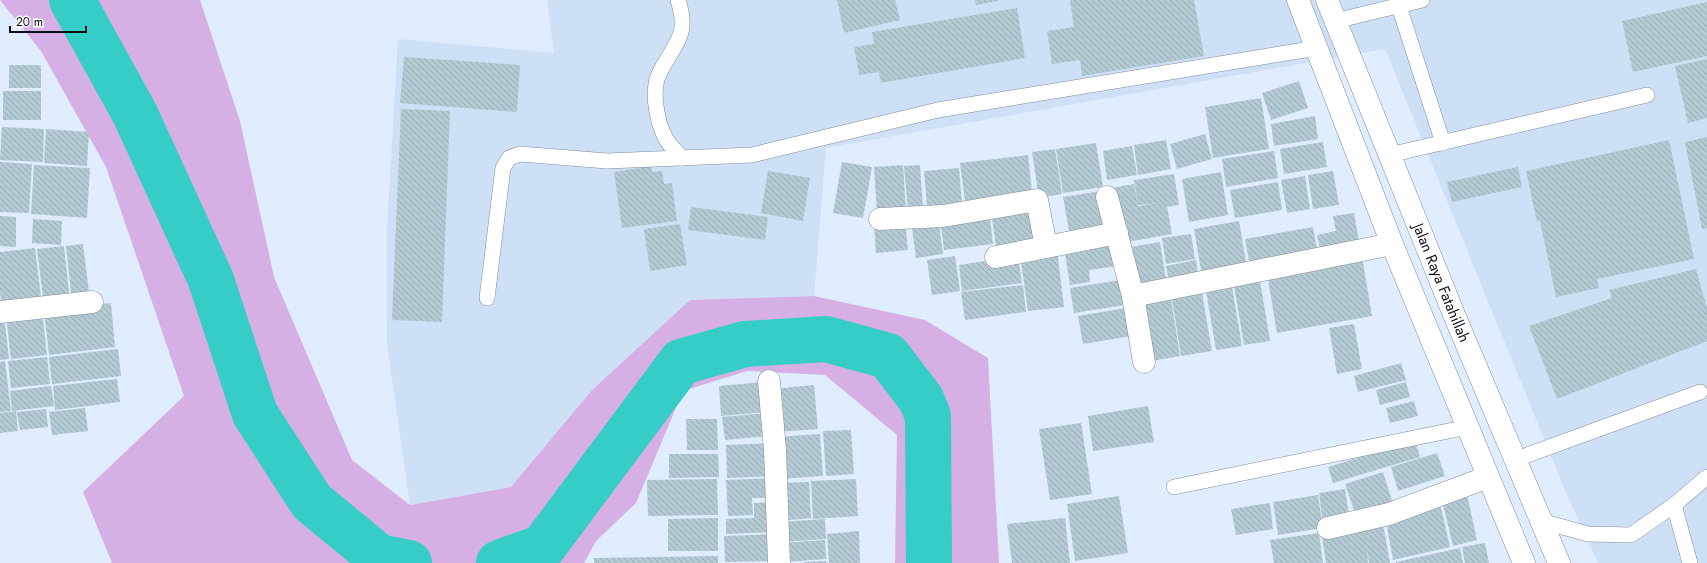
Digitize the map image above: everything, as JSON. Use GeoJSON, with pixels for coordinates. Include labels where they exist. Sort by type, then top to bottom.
{"type":"FeatureCollection","features":[{"type":"Feature","properties":{"kind":"main road","name":"Jalan Raya Fatahillah"},"geometry":{"type":"LineString","coordinates":[[1327,0],[1514,460],[1559,563]]}},
{"type":"Feature","properties":{"kind":"main road","name":"Jalan Raya Fatahillah"},"geometry":{"type":"LineString","coordinates":[[1304,2],[1317,48],[1392,244],[1524,563]]}},
{"type":"Feature","properties":{"kind":"main road"},"geometry":{"type":"LineString","coordinates":[[1107,197],[1133,296],[1144,362]]}},
{"type":"Feature","properties":{"kind":"main road"},"geometry":{"type":"LineString","coordinates":[[880,218],[943,216],[1037,200],[1046,247]]}},
{"type":"Feature","properties":{"kind":"main road"},"geometry":{"type":"LineString","coordinates":[[996,257],[1117,233]]}},
{"type":"Feature","properties":{"kind":"main road"},"geometry":{"type":"LineString","coordinates":[[1133,296],[1392,244]]}},
{"type":"Feature","properties":{"kind":"main road"},"geometry":{"type":"LineString","coordinates":[[0,312],[92,302]]}},
{"type":"Feature","properties":{"kind":"main road"},"geometry":{"type":"LineString","coordinates":[[768,381],[775,450],[779,563]]}},
{"type":"Feature","properties":{"kind":"main road"},"geometry":{"type":"LineString","coordinates":[[1328,528],[1389,514],[1488,477]]}},
{"type":"Feature","properties":{"kind":"lane"},"geometry":{"type":"LineString","coordinates":[[678,0],[683,16],[681,34],[658,75],[655,105],[666,139],[682,158]]}},
{"type":"Feature","properties":{"kind":"lane"},"geometry":{"type":"LineString","coordinates":[[1335,21],[1398,3],[1422,0]]}},
{"type":"Feature","properties":{"kind":"lane"},"geometry":{"type":"LineString","coordinates":[[1398,3],[1443,144]]}},
{"type":"Feature","properties":{"kind":"lane"},"geometry":{"type":"LineString","coordinates":[[487,298],[503,168],[508,158],[520,154],[607,161],[752,155],[938,110],[1317,48]]}},
{"type":"Feature","properties":{"kind":"lane"},"geometry":{"type":"LineString","coordinates":[[1389,155],[1443,144],[1647,95]]}},
{"type":"Feature","properties":{"kind":"lane"},"geometry":{"type":"LineString","coordinates":[[1514,460],[1700,392]]}},
{"type":"Feature","properties":{"kind":"lane"},"geometry":{"type":"LineString","coordinates":[[1174,487],[1468,428]]}},
{"type":"Feature","properties":{"kind":"lane"},"geometry":{"type":"LineString","coordinates":[[1541,521],[1588,534],[1631,535],[1674,505],[1707,477]]}},
{"type":"Feature","properties":{"kind":"lane"},"geometry":{"type":"LineString","coordinates":[[1674,505],[1690,563]]}},
{"type":"Feature","properties":{"kind":"shaded area"},"geometry":{"type":"Polygon","coordinates":[[[0,0],[200,0],[240,121],[274,277],[352,460],[410,505],[511,487],[592,390],[690,300],[814,296],[925,320],[988,358],[999,563],[895,563],[897,435],[825,375],[747,371],[683,391],[636,503],[596,541],[584,563],[112,563],[83,492],[184,396],[106,167],[41,51],[0,0]]]}},
{"type":"Feature","properties":{"kind":"shaded area"},"geometry":{"type":"Polygon","coordinates":[[[547,0],[1707,0],[1707,563],[1598,563],[1567,495],[1385,49],[826,148],[814,296],[690,300],[592,390],[511,487],[410,505],[387,344],[387,227],[398,39],[554,53],[547,0]]]}},
{"type":"Feature","properties":{"kind":"building"},"geometry":{"type":"Polygon","coordinates":[[[837,0],[895,0],[900,20],[844,33],[837,0]]]}},
{"type":"Feature","properties":{"kind":"building"},"geometry":{"type":"Polygon","coordinates":[[[975,0],[998,0],[998,1],[976,5],[975,0]]]}},
{"type":"Feature","properties":{"kind":"building"},"geometry":{"type":"Polygon","coordinates":[[[1070,0],[1194,0],[1204,56],[1082,76],[1080,60],[1052,64],[1047,31],[1074,27],[1070,0]]]}},
{"type":"Feature","properties":{"kind":"building"},"geometry":{"type":"Polygon","coordinates":[[[1707,2],[1707,56],[1633,72],[1622,21],[1707,2]]]}},
{"type":"Feature","properties":{"kind":"building"},"geometry":{"type":"Polygon","coordinates":[[[1017,8],[1025,58],[881,83],[879,72],[859,75],[854,47],[874,44],[872,32],[1017,8]]]}},
{"type":"Feature","properties":{"kind":"building"},"geometry":{"type":"Polygon","coordinates":[[[404,57],[520,65],[517,112],[400,103],[404,57]]]}},
{"type":"Feature","properties":{"kind":"building"},"geometry":{"type":"Polygon","coordinates":[[[1707,59],[1707,118],[1688,123],[1675,66],[1707,59]]]}},
{"type":"Feature","properties":{"kind":"building"},"geometry":{"type":"Polygon","coordinates":[[[9,65],[41,65],[41,88],[9,88],[9,65]]]}},
{"type":"Feature","properties":{"kind":"building"},"geometry":{"type":"Polygon","coordinates":[[[1299,81],[1308,108],[1271,120],[1262,93],[1299,81]]]}},
{"type":"Feature","properties":{"kind":"building"},"geometry":{"type":"Polygon","coordinates":[[[3,91],[41,91],[41,120],[3,120],[3,91]]]}},
{"type":"Feature","properties":{"kind":"building"},"geometry":{"type":"Polygon","coordinates":[[[1261,98],[1269,149],[1213,158],[1205,107],[1261,98]]]}},
{"type":"Feature","properties":{"kind":"building"},"geometry":{"type":"Polygon","coordinates":[[[401,109],[450,111],[442,322],[392,320],[401,109]]]}},
{"type":"Feature","properties":{"kind":"building"},"geometry":{"type":"Polygon","coordinates":[[[1315,116],[1318,139],[1274,146],[1271,124],[1315,116]]]}},
{"type":"Feature","properties":{"kind":"building"},"geometry":{"type":"Polygon","coordinates":[[[2,127],[44,129],[43,162],[0,160],[2,127]]]}},
{"type":"Feature","properties":{"kind":"building"},"geometry":{"type":"Polygon","coordinates":[[[46,129],[89,132],[87,166],[44,163],[46,129]]]}},
{"type":"Feature","properties":{"kind":"building"},"geometry":{"type":"Polygon","coordinates":[[[1205,134],[1212,159],[1177,169],[1170,144],[1205,134]]]}},
{"type":"Feature","properties":{"kind":"building"},"geometry":{"type":"Polygon","coordinates":[[[1707,137],[1707,228],[1702,229],[1685,142],[1707,137]]]}},
{"type":"Feature","properties":{"kind":"building"},"geometry":{"type":"Polygon","coordinates":[[[1166,140],[1171,169],[1138,175],[1134,145],[1166,140]]]}},
{"type":"Feature","properties":{"kind":"building"},"geometry":{"type":"Polygon","coordinates":[[[1669,140],[1694,259],[1597,279],[1599,288],[1556,297],[1540,221],[1537,222],[1526,171],[1669,140]]]}},
{"type":"Feature","properties":{"kind":"building"},"geometry":{"type":"Polygon","coordinates":[[[1323,142],[1327,167],[1284,174],[1280,149],[1323,142]]]}},
{"type":"Feature","properties":{"kind":"building"},"geometry":{"type":"Polygon","coordinates":[[[1096,143],[1103,187],[1063,193],[1056,149],[1096,143]]]}},
{"type":"Feature","properties":{"kind":"building"},"geometry":{"type":"Polygon","coordinates":[[[1132,146],[1137,175],[1107,180],[1103,151],[1132,146]]]}},
{"type":"Feature","properties":{"kind":"building"},"geometry":{"type":"Polygon","coordinates":[[[1055,149],[1062,194],[1039,198],[1032,152],[1055,149]]]}},
{"type":"Feature","properties":{"kind":"building"},"geometry":{"type":"Polygon","coordinates":[[[1274,151],[1278,178],[1226,187],[1222,159],[1274,151]]]}},
{"type":"Feature","properties":{"kind":"building"},"geometry":{"type":"Polygon","coordinates":[[[1028,155],[1032,192],[965,201],[960,163],[1028,155]]]}},
{"type":"Feature","properties":{"kind":"building"},"geometry":{"type":"Polygon","coordinates":[[[0,162],[32,164],[29,213],[0,212],[0,162]]]}},
{"type":"Feature","properties":{"kind":"building"},"geometry":{"type":"Polygon","coordinates":[[[842,162],[872,167],[863,218],[833,213],[842,162]]]}},
{"type":"Feature","properties":{"kind":"building"},"geometry":{"type":"Polygon","coordinates":[[[34,165],[90,168],[87,218],[31,214],[34,165]]]}},
{"type":"Feature","properties":{"kind":"building"},"geometry":{"type":"Polygon","coordinates":[[[903,165],[906,211],[877,213],[874,167],[903,165]]]}},
{"type":"Feature","properties":{"kind":"building"},"geometry":{"type":"Polygon","coordinates":[[[920,165],[923,209],[908,210],[904,166],[920,165]]]}},
{"type":"Feature","properties":{"kind":"building"},"geometry":{"type":"Polygon","coordinates":[[[651,166],[652,172],[662,171],[664,184],[672,183],[677,221],[622,228],[614,172],[651,166]]]}},
{"type":"Feature","properties":{"kind":"building"},"geometry":{"type":"Polygon","coordinates":[[[1518,167],[1522,187],[1452,202],[1447,182],[1518,167]]]}},
{"type":"Feature","properties":{"kind":"building"},"geometry":{"type":"Polygon","coordinates":[[[959,168],[962,203],[927,206],[924,171],[959,168]]]}},
{"type":"Feature","properties":{"kind":"building"},"geometry":{"type":"Polygon","coordinates":[[[768,171],[810,178],[803,221],[761,213],[768,171]]]}},
{"type":"Feature","properties":{"kind":"building"},"geometry":{"type":"Polygon","coordinates":[[[1333,171],[1339,205],[1313,209],[1308,175],[1333,171]]]}},
{"type":"Feature","properties":{"kind":"building"},"geometry":{"type":"Polygon","coordinates":[[[1221,172],[1228,215],[1189,222],[1182,179],[1221,172]]]}},
{"type":"Feature","properties":{"kind":"building"},"geometry":{"type":"Polygon","coordinates":[[[1174,174],[1179,205],[1167,207],[1172,234],[1121,243],[1112,188],[1134,184],[1138,206],[1159,203],[1138,205],[1134,180],[1174,174]]]}},
{"type":"Feature","properties":{"kind":"building"},"geometry":{"type":"Polygon","coordinates":[[[1305,176],[1310,209],[1287,213],[1281,180],[1305,176]]]}},
{"type":"Feature","properties":{"kind":"building"},"geometry":{"type":"Polygon","coordinates":[[[1278,182],[1282,210],[1235,218],[1230,190],[1278,182]]]}},
{"type":"Feature","properties":{"kind":"building"},"geometry":{"type":"Polygon","coordinates":[[[1102,191],[1109,229],[1070,236],[1063,197],[1102,191]]]}},
{"type":"Feature","properties":{"kind":"building"},"geometry":{"type":"Polygon","coordinates":[[[1035,202],[1043,241],[996,246],[991,211],[1035,202]]]}},
{"type":"Feature","properties":{"kind":"building"},"geometry":{"type":"Polygon","coordinates":[[[691,207],[768,217],[765,240],[688,230],[691,207]]]}},
{"type":"Feature","properties":{"kind":"building"},"geometry":{"type":"Polygon","coordinates":[[[989,210],[993,244],[944,250],[940,217],[989,210]]]}},
{"type":"Feature","properties":{"kind":"building"},"geometry":{"type":"Polygon","coordinates":[[[1354,213],[1360,247],[1321,254],[1317,235],[1336,231],[1333,216],[1354,213]]]}},
{"type":"Feature","properties":{"kind":"building"},"geometry":{"type":"Polygon","coordinates":[[[0,216],[16,217],[16,247],[0,246],[0,216]]]}},
{"type":"Feature","properties":{"kind":"building"},"geometry":{"type":"Polygon","coordinates":[[[938,217],[943,254],[916,258],[911,221],[938,217]]]}},
{"type":"Feature","properties":{"kind":"building"},"geometry":{"type":"Polygon","coordinates":[[[33,219],[62,221],[61,245],[32,243],[33,219]]]}},
{"type":"Feature","properties":{"kind":"building"},"geometry":{"type":"Polygon","coordinates":[[[905,220],[908,250],[876,253],[874,222],[905,220]]]}},
{"type":"Feature","properties":{"kind":"building"},"geometry":{"type":"Polygon","coordinates":[[[1239,221],[1247,268],[1202,276],[1194,229],[1239,221]]]}},
{"type":"Feature","properties":{"kind":"building"},"geometry":{"type":"Polygon","coordinates":[[[680,224],[687,265],[650,271],[644,229],[680,224]]]}},
{"type":"Feature","properties":{"kind":"building"},"geometry":{"type":"Polygon","coordinates":[[[1313,227],[1318,254],[1250,266],[1245,239],[1313,227]]]}},
{"type":"Feature","properties":{"kind":"building"},"geometry":{"type":"Polygon","coordinates":[[[1191,234],[1195,259],[1166,264],[1162,238],[1191,234]]]}},
{"type":"Feature","properties":{"kind":"building"},"geometry":{"type":"Polygon","coordinates":[[[1112,236],[1117,266],[1089,270],[1090,282],[1070,285],[1064,246],[1112,236]]]}},
{"type":"Feature","properties":{"kind":"building"},"geometry":{"type":"Polygon","coordinates":[[[1160,242],[1167,286],[1132,292],[1125,248],[1160,242]]]}},
{"type":"Feature","properties":{"kind":"building"},"geometry":{"type":"Polygon","coordinates":[[[83,244],[90,300],[72,302],[66,246],[83,244]]]}},
{"type":"Feature","properties":{"kind":"building"},"geometry":{"type":"Polygon","coordinates":[[[64,246],[70,301],[44,305],[37,249],[64,246]]]}},
{"type":"Feature","properties":{"kind":"building"},"geometry":{"type":"Polygon","coordinates":[[[35,248],[42,305],[2,310],[0,292],[0,252],[35,248]]]}},
{"type":"Feature","properties":{"kind":"building"},"geometry":{"type":"Polygon","coordinates":[[[1057,250],[1064,307],[1028,311],[1020,255],[1057,250]]]}},
{"type":"Feature","properties":{"kind":"building"},"geometry":{"type":"Polygon","coordinates":[[[955,256],[960,291],[932,295],[927,260],[955,256]]]}},
{"type":"Feature","properties":{"kind":"building"},"geometry":{"type":"Polygon","coordinates":[[[1018,256],[1022,283],[962,291],[959,265],[1018,256]]]}},
{"type":"Feature","properties":{"kind":"building"},"geometry":{"type":"Polygon","coordinates":[[[1362,257],[1372,316],[1277,333],[1267,273],[1362,257]]]}},
{"type":"Feature","properties":{"kind":"building"},"geometry":{"type":"Polygon","coordinates":[[[1196,260],[1199,281],[1170,286],[1166,266],[1196,260]]]}},
{"type":"Feature","properties":{"kind":"building"},"geometry":{"type":"Polygon","coordinates":[[[1696,269],[1707,308],[1707,341],[1557,399],[1529,326],[1612,298],[1609,290],[1696,269]]]}},
{"type":"Feature","properties":{"kind":"building"},"geometry":{"type":"Polygon","coordinates":[[[1259,275],[1270,341],[1244,345],[1233,280],[1259,275]]]}},
{"type":"Feature","properties":{"kind":"building"},"geometry":{"type":"Polygon","coordinates":[[[1120,280],[1125,305],[1074,313],[1070,288],[1120,280]]]}},
{"type":"Feature","properties":{"kind":"building"},"geometry":{"type":"Polygon","coordinates":[[[1231,281],[1242,346],[1216,350],[1205,285],[1231,281]]]}},
{"type":"Feature","properties":{"kind":"building"},"geometry":{"type":"Polygon","coordinates":[[[1023,285],[1026,312],[965,320],[961,292],[1023,285]]]}},
{"type":"Feature","properties":{"kind":"building"},"geometry":{"type":"Polygon","coordinates":[[[1201,288],[1212,351],[1181,356],[1171,293],[1201,288]]]}},
{"type":"Feature","properties":{"kind":"building"},"geometry":{"type":"Polygon","coordinates":[[[1170,293],[1180,356],[1146,362],[1135,299],[1170,293]]]}},
{"type":"Feature","properties":{"kind":"building"},"geometry":{"type":"Polygon","coordinates":[[[111,303],[115,347],[49,355],[44,311],[111,303]]]}},
{"type":"Feature","properties":{"kind":"building"},"geometry":{"type":"Polygon","coordinates":[[[1126,308],[1131,336],[1083,344],[1078,316],[1126,308]]]}},
{"type":"Feature","properties":{"kind":"building"},"geometry":{"type":"Polygon","coordinates":[[[42,311],[47,355],[11,359],[6,315],[42,311]]]}},
{"type":"Feature","properties":{"kind":"building"},"geometry":{"type":"Polygon","coordinates":[[[0,315],[4,315],[9,359],[0,360],[0,315]]]}},
{"type":"Feature","properties":{"kind":"building"},"geometry":{"type":"Polygon","coordinates":[[[1354,324],[1362,369],[1337,374],[1329,328],[1354,324]]]}},
{"type":"Feature","properties":{"kind":"building"},"geometry":{"type":"Polygon","coordinates":[[[118,349],[121,376],[52,384],[49,357],[118,349]]]}},
{"type":"Feature","properties":{"kind":"building"},"geometry":{"type":"Polygon","coordinates":[[[47,357],[50,384],[11,388],[8,361],[47,357]]]}},
{"type":"Feature","properties":{"kind":"building"},"geometry":{"type":"Polygon","coordinates":[[[5,361],[11,411],[0,412],[0,362],[5,361]]]}},
{"type":"Feature","properties":{"kind":"building"},"geometry":{"type":"Polygon","coordinates":[[[1401,363],[1406,380],[1358,392],[1354,376],[1401,363]]]}},
{"type":"Feature","properties":{"kind":"building"},"geometry":{"type":"Polygon","coordinates":[[[117,379],[120,402],[55,410],[53,386],[117,379]]]}},
{"type":"Feature","properties":{"kind":"building"},"geometry":{"type":"Polygon","coordinates":[[[764,382],[767,412],[721,416],[719,386],[764,382]]]}},
{"type":"Feature","properties":{"kind":"building"},"geometry":{"type":"Polygon","coordinates":[[[1406,382],[1410,397],[1380,405],[1376,390],[1406,382]]]}},
{"type":"Feature","properties":{"kind":"building"},"geometry":{"type":"Polygon","coordinates":[[[814,385],[818,429],[775,432],[771,389],[814,385]]]}},
{"type":"Feature","properties":{"kind":"building"},"geometry":{"type":"Polygon","coordinates":[[[51,386],[54,406],[12,411],[10,391],[51,386]]]}},
{"type":"Feature","properties":{"kind":"building"},"geometry":{"type":"Polygon","coordinates":[[[1414,401],[1418,416],[1390,423],[1386,408],[1414,401]]]}},
{"type":"Feature","properties":{"kind":"building"},"geometry":{"type":"Polygon","coordinates":[[[1148,406],[1154,442],[1093,451],[1088,416],[1148,406]]]}},
{"type":"Feature","properties":{"kind":"building"},"geometry":{"type":"Polygon","coordinates":[[[85,408],[88,431],[52,435],[49,412],[85,408]]]}},
{"type":"Feature","properties":{"kind":"building"},"geometry":{"type":"Polygon","coordinates":[[[46,409],[48,427],[20,430],[17,412],[46,409]]]}},
{"type":"Feature","properties":{"kind":"building"},"geometry":{"type":"Polygon","coordinates":[[[16,411],[18,431],[0,433],[0,413],[16,411]]]}},
{"type":"Feature","properties":{"kind":"building"},"geometry":{"type":"Polygon","coordinates":[[[768,413],[770,436],[725,440],[722,417],[768,413]]]}},
{"type":"Feature","properties":{"kind":"building"},"geometry":{"type":"Polygon","coordinates":[[[686,419],[717,419],[718,450],[687,450],[686,419]]]}},
{"type":"Feature","properties":{"kind":"building"},"geometry":{"type":"Polygon","coordinates":[[[1081,423],[1092,494],[1050,500],[1039,429],[1081,423]]]}},
{"type":"Feature","properties":{"kind":"building"},"geometry":{"type":"Polygon","coordinates":[[[851,430],[854,474],[826,476],[823,431],[851,430]]]}},
{"type":"Feature","properties":{"kind":"building"},"geometry":{"type":"Polygon","coordinates":[[[820,434],[823,476],[779,479],[777,437],[820,434]]]}},
{"type":"Feature","properties":{"kind":"building"},"geometry":{"type":"Polygon","coordinates":[[[1415,440],[1420,457],[1333,483],[1328,467],[1415,440]]]}},
{"type":"Feature","properties":{"kind":"building"},"geometry":{"type":"Polygon","coordinates":[[[773,443],[775,476],[727,478],[726,445],[773,443]]]}},
{"type":"Feature","properties":{"kind":"building"},"geometry":{"type":"Polygon","coordinates":[[[1437,453],[1445,476],[1398,491],[1391,467],[1437,453]]]}},
{"type":"Feature","properties":{"kind":"building"},"geometry":{"type":"Polygon","coordinates":[[[669,454],[718,454],[719,477],[669,478],[669,454]]]}},
{"type":"Feature","properties":{"kind":"building"},"geometry":{"type":"Polygon","coordinates":[[[1383,472],[1394,507],[1357,519],[1345,484],[1383,472]]]}},
{"type":"Feature","properties":{"kind":"building"},"geometry":{"type":"Polygon","coordinates":[[[775,478],[775,498],[752,498],[753,515],[728,516],[726,480],[775,478]]]}},
{"type":"Feature","properties":{"kind":"building"},"geometry":{"type":"Polygon","coordinates":[[[717,479],[718,515],[648,516],[647,480],[717,479]]]}},
{"type":"Feature","properties":{"kind":"building"},"geometry":{"type":"Polygon","coordinates":[[[856,479],[858,516],[813,519],[811,481],[856,479]]]}},
{"type":"Feature","properties":{"kind":"building"},"geometry":{"type":"Polygon","coordinates":[[[809,482],[811,518],[780,521],[778,483],[809,482]]]}},
{"type":"Feature","properties":{"kind":"building"},"geometry":{"type":"Polygon","coordinates":[[[1345,489],[1350,522],[1323,525],[1319,493],[1345,489]]]}},
{"type":"Feature","properties":{"kind":"building"},"geometry":{"type":"Polygon","coordinates":[[[1466,490],[1477,540],[1453,546],[1441,496],[1466,490]]]}},
{"type":"Feature","properties":{"kind":"building"},"geometry":{"type":"Polygon","coordinates":[[[1318,495],[1323,528],[1278,535],[1273,502],[1318,495]]]}},
{"type":"Feature","properties":{"kind":"building"},"geometry":{"type":"Polygon","coordinates":[[[1119,496],[1128,553],[1075,561],[1067,504],[1119,496]]]}},
{"type":"Feature","properties":{"kind":"building"},"geometry":{"type":"Polygon","coordinates":[[[1439,499],[1450,547],[1393,560],[1386,520],[1439,499]]]}},
{"type":"Feature","properties":{"kind":"building"},"geometry":{"type":"Polygon","coordinates":[[[775,502],[776,532],[726,534],[726,519],[754,518],[754,503],[775,502]]]}},
{"type":"Feature","properties":{"kind":"building"},"geometry":{"type":"Polygon","coordinates":[[[1270,503],[1273,529],[1236,535],[1231,509],[1270,503]]]}},
{"type":"Feature","properties":{"kind":"building"},"geometry":{"type":"Polygon","coordinates":[[[718,518],[718,551],[668,551],[668,519],[718,518]]]}},
{"type":"Feature","properties":{"kind":"building"},"geometry":{"type":"Polygon","coordinates":[[[1065,518],[1070,563],[1012,563],[1007,524],[1065,518]]]}},
{"type":"Feature","properties":{"kind":"building"},"geometry":{"type":"Polygon","coordinates":[[[825,519],[826,539],[782,542],[780,522],[825,519]]]}},
{"type":"Feature","properties":{"kind":"building"},"geometry":{"type":"Polygon","coordinates":[[[1382,519],[1390,563],[1369,563],[1367,547],[1368,563],[1326,563],[1321,531],[1382,519]]]}},
{"type":"Feature","properties":{"kind":"building"},"geometry":{"type":"Polygon","coordinates":[[[859,531],[860,563],[829,563],[827,534],[859,531]]]}},
{"type":"Feature","properties":{"kind":"building"},"geometry":{"type":"Polygon","coordinates":[[[1319,533],[1323,563],[1274,563],[1270,540],[1319,533]]]}},
{"type":"Feature","properties":{"kind":"building"},"geometry":{"type":"Polygon","coordinates":[[[777,534],[778,561],[725,562],[724,536],[777,534]]]}},
{"type":"Feature","properties":{"kind":"building"},"geometry":{"type":"Polygon","coordinates":[[[825,540],[826,559],[783,562],[781,543],[825,540]]]}},
{"type":"Feature","properties":{"kind":"building"},"geometry":{"type":"Polygon","coordinates":[[[1485,543],[1489,563],[1465,563],[1462,547],[1485,543]]]}},
{"type":"Feature","properties":{"kind":"building"},"geometry":{"type":"Polygon","coordinates":[[[1460,548],[1463,563],[1396,563],[1396,562],[1460,548]]]}},
{"type":"Feature","properties":{"kind":"building"},"geometry":{"type":"Polygon","coordinates":[[[718,556],[718,563],[594,563],[594,558],[718,556]]]}},
{"type":"Feature","properties":{"kind":"building"},"geometry":{"type":"Polygon","coordinates":[[[826,561],[826,563],[804,563],[804,562],[826,561]]]}},
{"type":"Feature","properties":{"kind":"waterway"},"geometry":{"type":"LineString","coordinates":[[72,0],[135,114],[211,280],[255,414],[312,502],[379,557],[409,563]]}},
{"type":"Feature","properties":{"kind":"waterway"},"geometry":{"type":"LineString","coordinates":[[499,563],[543,547],[681,362],[745,344],[826,339],[888,356],[921,399],[928,416],[929,563]]}}]}
